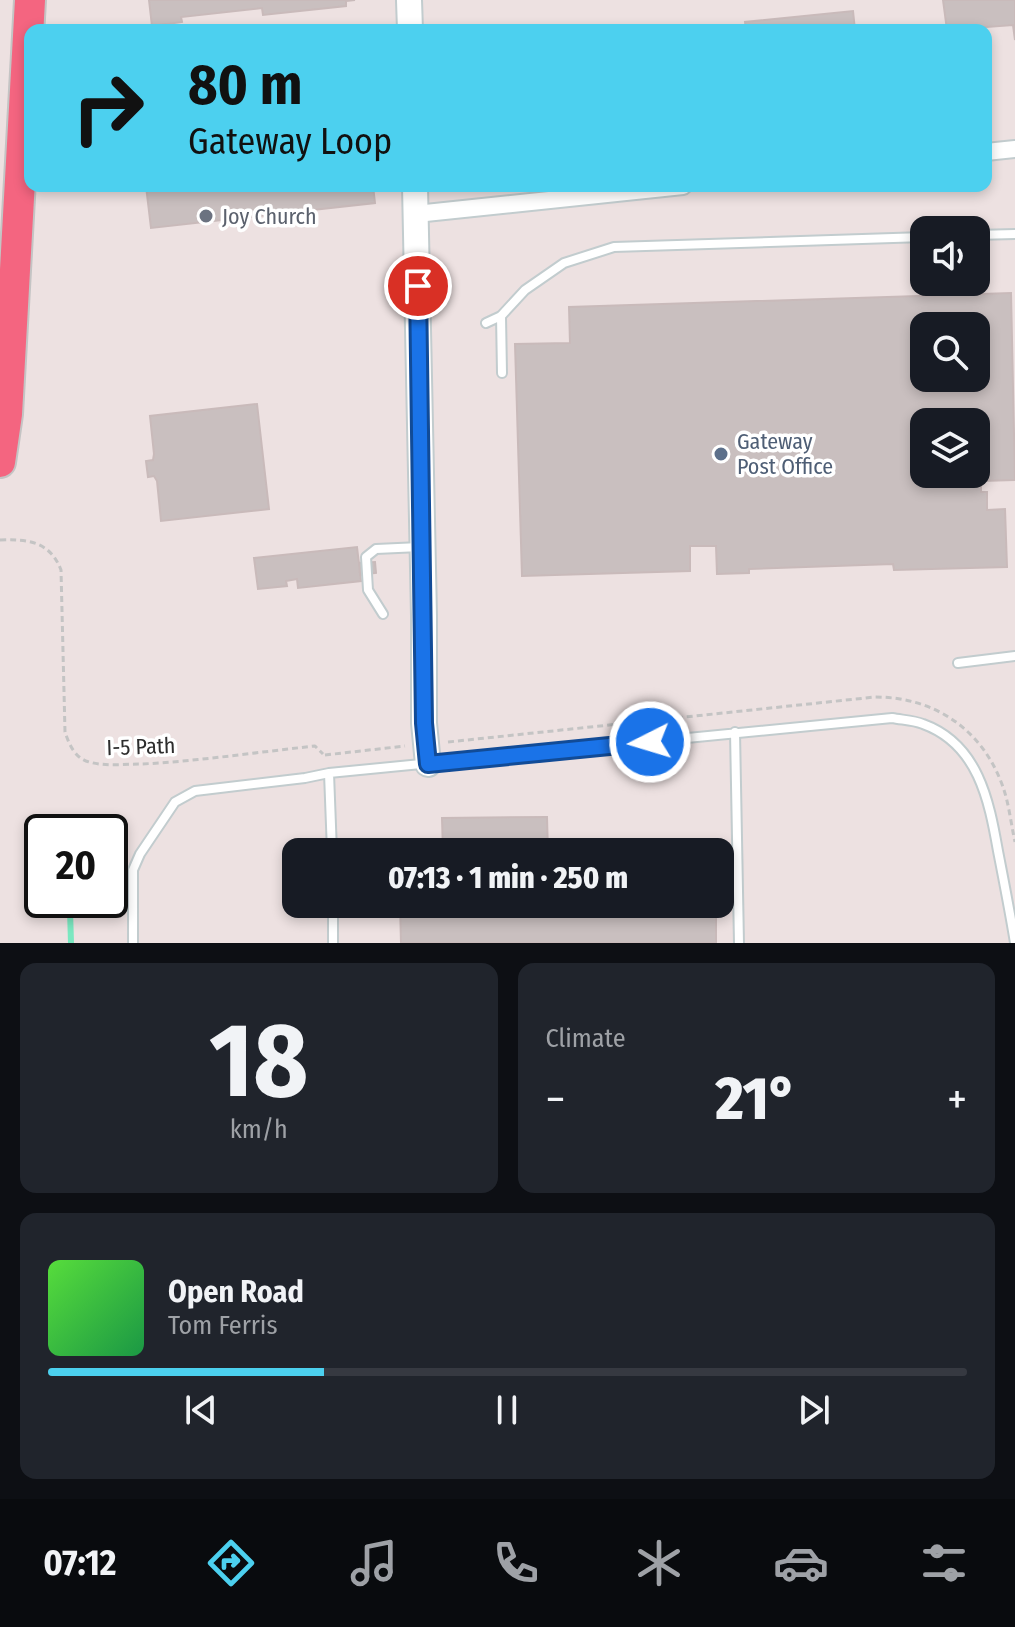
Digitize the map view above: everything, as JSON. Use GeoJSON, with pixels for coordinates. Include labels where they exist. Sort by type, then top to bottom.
{"type":"FeatureCollection","features":[{"type":"Feature","properties":{"kind":"highway"},"geometry":{"type":"LineString","coordinates":[[29,24],[30,0]]}},
{"type":"Feature","properties":{"kind":"highway"},"geometry":{"type":"LineString","coordinates":[[0,462],[7,414],[24,108]]}},
{"type":"Feature","properties":{"kind":"street"},"geometry":{"type":"LineString","coordinates":[[409,0],[410,24]]}},
{"type":"Feature","properties":{"kind":"street"},"geometry":{"type":"LineString","coordinates":[[992,151],[1015,149]]}},
{"type":"Feature","properties":{"kind":"street"},"geometry":{"type":"LineString","coordinates":[[415,192],[424,723],[428,764]]}},
{"type":"Feature","properties":{"kind":"street"},"geometry":{"type":"LineString","coordinates":[[416,214],[626,192]]}},
{"type":"Feature","properties":{"kind":"lane"},"geometry":{"type":"LineString","coordinates":[[990,235],[1015,234]]}},
{"type":"Feature","properties":{"kind":"lane"},"geometry":{"type":"LineString","coordinates":[[486,323],[501,316],[525,290],[564,263],[614,247],[910,237]]}},
{"type":"Feature","properties":{"kind":"lane"},"geometry":{"type":"LineString","coordinates":[[501,316],[502,373]]}},
{"type":"Feature","properties":{"kind":"lane"},"geometry":{"type":"LineString","coordinates":[[383,614],[368,590],[366,557],[376,549],[423,547]]}},
{"type":"Feature","properties":{"kind":"lane"},"geometry":{"type":"LineString","coordinates":[[958,663],[1015,656]]}},
{"type":"Feature","properties":{"kind":"lane"},"geometry":{"type":"LineString","coordinates":[[133,943],[133,870],[140,854],[175,802],[195,791],[329,773],[892,718],[921,723],[940,732],[958,747],[974,768],[988,796],[1011,900],[1015,943]]}},
{"type":"Feature","properties":{"kind":"lane"},"geometry":{"type":"LineString","coordinates":[[735,732],[739,943]]}},
{"type":"Feature","properties":{"kind":"lane"},"geometry":{"type":"LineString","coordinates":[[329,773],[331,838]]}},
{"type":"Feature","properties":{"kind":"lane"},"geometry":{"type":"LineString","coordinates":[[333,918],[333,943]]}},
{"type":"Feature","properties":{"kind":"path","name":"I-5 Path"},"geometry":{"type":"LineString","coordinates":[[0,540],[27,539],[49,549],[57,559],[63,588],[68,740],[79,757],[98,764],[167,762],[315,746],[325,755]]}},
{"type":"Feature","properties":{"kind":"path"},"geometry":{"type":"LineString","coordinates":[[1001,782],[1015,842]]}},
{"type":"Feature","properties":{"kind":"building"},"geometry":{"type":"Polygon","coordinates":[[[149,0],[355,0],[346,1],[346,6],[263,15],[262,8],[181,17],[182,22],[152,24],[149,0]]]}},
{"type":"Feature","properties":{"kind":"building"},"geometry":{"type":"Polygon","coordinates":[[[943,0],[1015,0],[1015,40],[1013,25],[946,24],[943,0]]]}},
{"type":"Feature","properties":{"kind":"building"},"geometry":{"type":"Polygon","coordinates":[[[853,11],[854,24],[745,24],[853,11]]]}},
{"type":"Feature","properties":{"kind":"building","name":"Joy Church"},"geometry":{"type":"Polygon","coordinates":[[[147,192],[374,192],[375,203],[151,228],[147,192]]]}},
{"type":"Feature","properties":{"kind":"building","name":"Gateway Post Office"},"geometry":{"type":"Polygon","coordinates":[[[1011,293],[1015,480],[990,481],[990,408],[910,408],[910,488],[981,488],[981,492],[987,492],[987,510],[1005,509],[1007,567],[894,570],[893,564],[749,569],[749,573],[717,574],[716,546],[690,546],[690,571],[522,576],[515,344],[570,343],[569,307],[1011,293]]]}},
{"type":"Feature","properties":{"kind":"building"},"geometry":{"type":"Polygon","coordinates":[[[257,404],[269,509],[161,521],[157,481],[154,476],[148,477],[146,461],[153,460],[154,454],[150,416],[257,404]]]}},
{"type":"Feature","properties":{"kind":"building"},"geometry":{"type":"Polygon","coordinates":[[[357,547],[361,581],[298,588],[297,579],[286,581],[287,586],[258,589],[254,558],[357,547]]]}},
{"type":"Feature","properties":{"kind":"building"},"geometry":{"type":"Polygon","coordinates":[[[375,562],[376,573],[360,575],[359,563],[375,562]]]}},
{"type":"Feature","properties":{"kind":"building"},"geometry":{"type":"Polygon","coordinates":[[[547,817],[548,838],[443,838],[442,818],[547,817]]]}},
{"type":"Feature","properties":{"kind":"building"},"geometry":{"type":"Polygon","coordinates":[[[400,918],[716,918],[716,943],[401,943],[400,918]]]}},
{"type":"Feature","properties":{"kind":"waterway"},"geometry":{"type":"LineString","coordinates":[[70,918],[71,943]]}},
{"type":"Feature","properties":{"kind":"place","name":"Joy Church"},"geometry":{"type":"Point","coordinates":[206,216]}},
{"type":"Feature","properties":{"kind":"place","name":"Gateway Post Office"},"geometry":{"type":"Point","coordinates":[721,454]}},
{"type":"Feature","properties":{"kind":"route"},"geometry":{"type":"LineString","coordinates":[[418,286],[424,723],[428,764],[650,742]]}}]}
